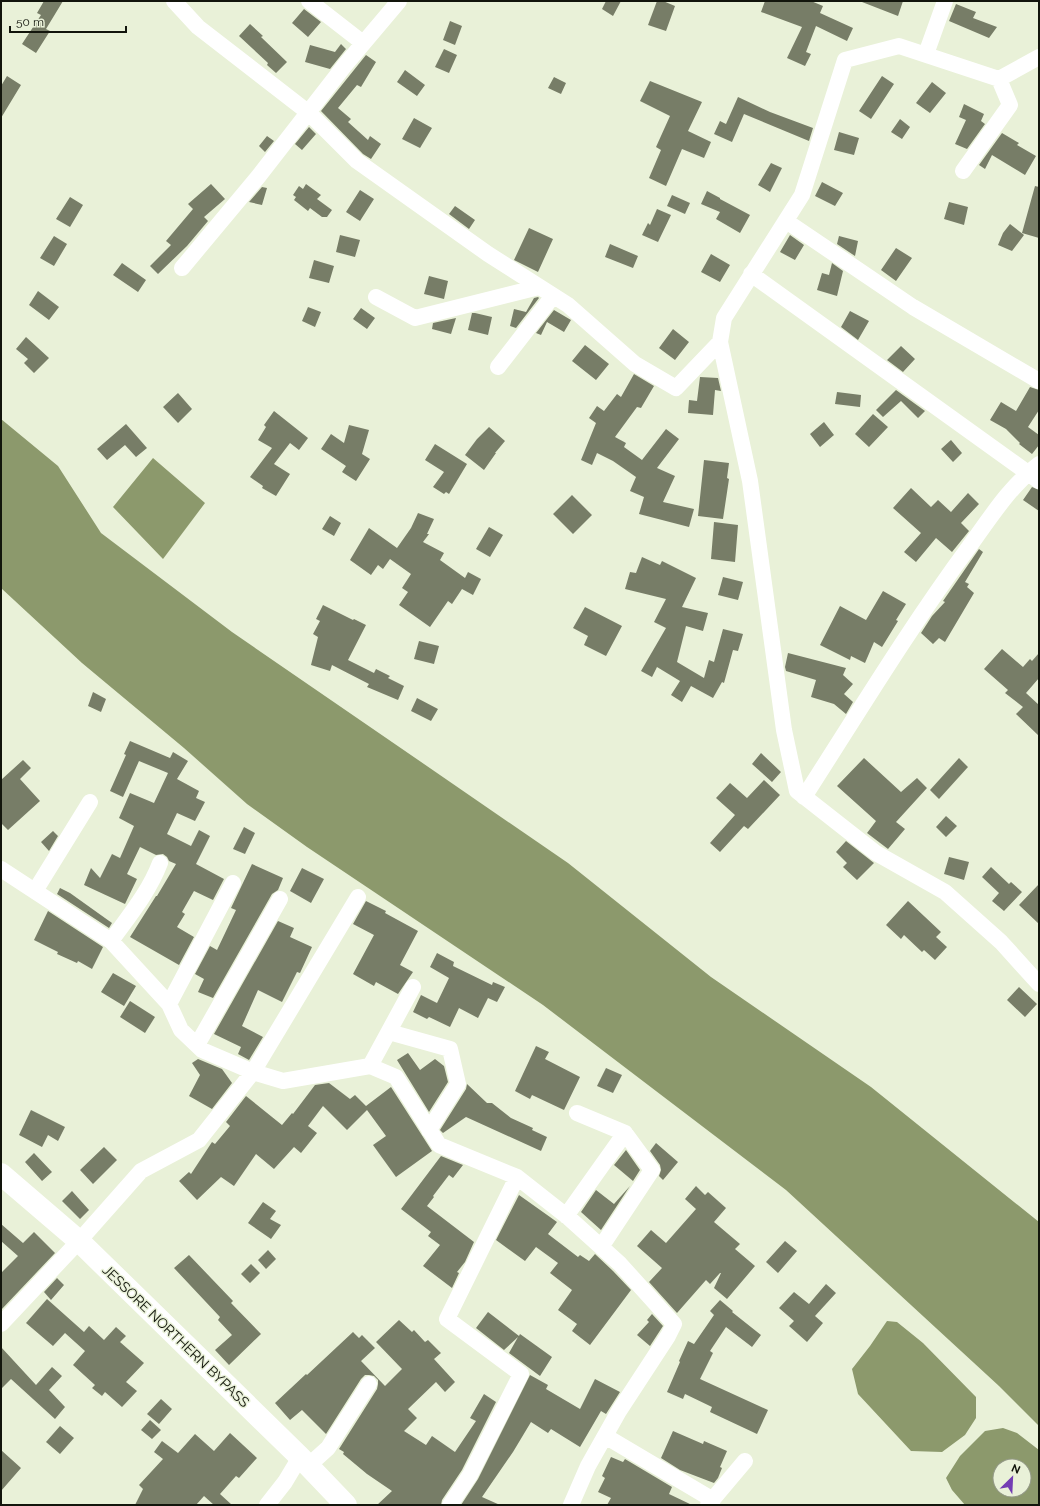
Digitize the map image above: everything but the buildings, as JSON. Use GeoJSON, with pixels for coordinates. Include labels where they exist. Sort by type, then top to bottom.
{"type":"FeatureCollection","features":[{"type":"Feature","properties":{"kind":"highway","name":"JESSORE NORTHERN BYPASS"},"geometry":{"type":"LineString","coordinates":[[1,1174],[79,1241],[346,1505]]}},
{"type":"Feature","properties":{"kind":"street"},"geometry":{"type":"LineString","coordinates":[[174,1],[198,27],[308,113],[357,161],[488,254],[568,305],[635,364],[676,388],[720,342]]}},
{"type":"Feature","properties":{"kind":"street"},"geometry":{"type":"LineString","coordinates":[[309,1],[363,43]]}},
{"type":"Feature","properties":{"kind":"street"},"geometry":{"type":"LineString","coordinates":[[182,268],[258,177],[345,65],[398,1]]}},
{"type":"Feature","properties":{"kind":"street"},"geometry":{"type":"LineString","coordinates":[[926,54],[945,1]]}},
{"type":"Feature","properties":{"kind":"street"},"geometry":{"type":"LineString","coordinates":[[1039,57],[999,79],[900,46],[845,60],[802,195],[724,318],[720,342],[750,481],[784,730],[797,791],[876,853],[945,892],[1001,942],[1039,984]]}},
{"type":"Feature","properties":{"kind":"street"},"geometry":{"type":"LineString","coordinates":[[963,171],[1010,105],[999,79]]}},
{"type":"Feature","properties":{"kind":"street"},"geometry":{"type":"LineString","coordinates":[[786,221],[913,307],[1039,381]]}},
{"type":"Feature","properties":{"kind":"street"},"geometry":{"type":"LineString","coordinates":[[752,274],[1035,473],[1006,496],[934,594],[804,797]]}},
{"type":"Feature","properties":{"kind":"street"},"geometry":{"type":"LineString","coordinates":[[376,297],[415,318],[539,287]]}},
{"type":"Feature","properties":{"kind":"street"},"geometry":{"type":"LineString","coordinates":[[498,367],[553,296]]}},
{"type":"Feature","properties":{"kind":"street"},"geometry":{"type":"LineString","coordinates":[[35,890],[90,802]]}},
{"type":"Feature","properties":{"kind":"street"},"geometry":{"type":"LineString","coordinates":[[112,941],[141,899],[155,876],[160,863]]}},
{"type":"Feature","properties":{"kind":"street"},"geometry":{"type":"LineString","coordinates":[[1,869],[112,941],[169,1004],[181,1030],[202,1050],[253,1072],[283,1081],[370,1066],[396,1077],[439,1145],[517,1177],[566,1216],[620,1264],[674,1324],[668,1336],[619,1411],[588,1466],[571,1505]]}},
{"type":"Feature","properties":{"kind":"street"},"geometry":{"type":"LineString","coordinates":[[169,1004],[233,884]]}},
{"type":"Feature","properties":{"kind":"street"},"geometry":{"type":"LineString","coordinates":[[1,1324],[79,1241],[141,1171],[199,1140],[253,1072],[358,898]]}},
{"type":"Feature","properties":{"kind":"street"},"geometry":{"type":"LineString","coordinates":[[198,1045],[280,899]]}},
{"type":"Feature","properties":{"kind":"street"},"geometry":{"type":"LineString","coordinates":[[370,1066],[413,987]]}},
{"type":"Feature","properties":{"kind":"street"},"geometry":{"type":"LineString","coordinates":[[389,1032],[450,1049],[458,1084],[430,1130]]}},
{"type":"Feature","properties":{"kind":"street"},"geometry":{"type":"LineString","coordinates":[[577,1113],[625,1133],[652,1170],[601,1247]]}},
{"type":"Feature","properties":{"kind":"street"},"geometry":{"type":"LineString","coordinates":[[566,1216],[625,1133]]}},
{"type":"Feature","properties":{"kind":"street"},"geometry":{"type":"LineString","coordinates":[[450,1505],[470,1475],[521,1374],[447,1319],[517,1177]]}},
{"type":"Feature","properties":{"kind":"street"},"geometry":{"type":"LineString","coordinates":[[267,1505],[285,1482],[304,1462],[328,1448],[369,1384]]}},
{"type":"Feature","properties":{"kind":"street"},"geometry":{"type":"LineString","coordinates":[[605,1436],[711,1502],[745,1461]]}},
{"type":"Feature","properties":{"kind":"shaded area"},"geometry":{"type":"Polygon","coordinates":[[[1,419],[58,466],[101,533],[232,632],[568,863],[711,977],[871,1087],[1039,1222],[1039,1426],[999,1386],[786,1190],[543,1005],[307,847],[247,804],[184,748],[82,663],[1,588],[1,419]]]}},
{"type":"Feature","properties":{"kind":"shaded area"},"geometry":{"type":"Polygon","coordinates":[[[153,458],[205,503],[163,559],[113,507],[153,458]]]}},
{"type":"Feature","properties":{"kind":"shaded area"},"geometry":{"type":"Polygon","coordinates":[[[887,1321],[897,1322],[923,1343],[976,1397],[976,1418],[965,1435],[942,1452],[911,1451],[858,1394],[852,1369],[887,1321]]]}},
{"type":"Feature","properties":{"kind":"shaded area"},"geometry":{"type":"Polygon","coordinates":[[[1003,1428],[1017,1433],[1039,1450],[1039,1505],[965,1505],[952,1490],[946,1478],[960,1456],[985,1431],[1003,1428]]]}}]}
